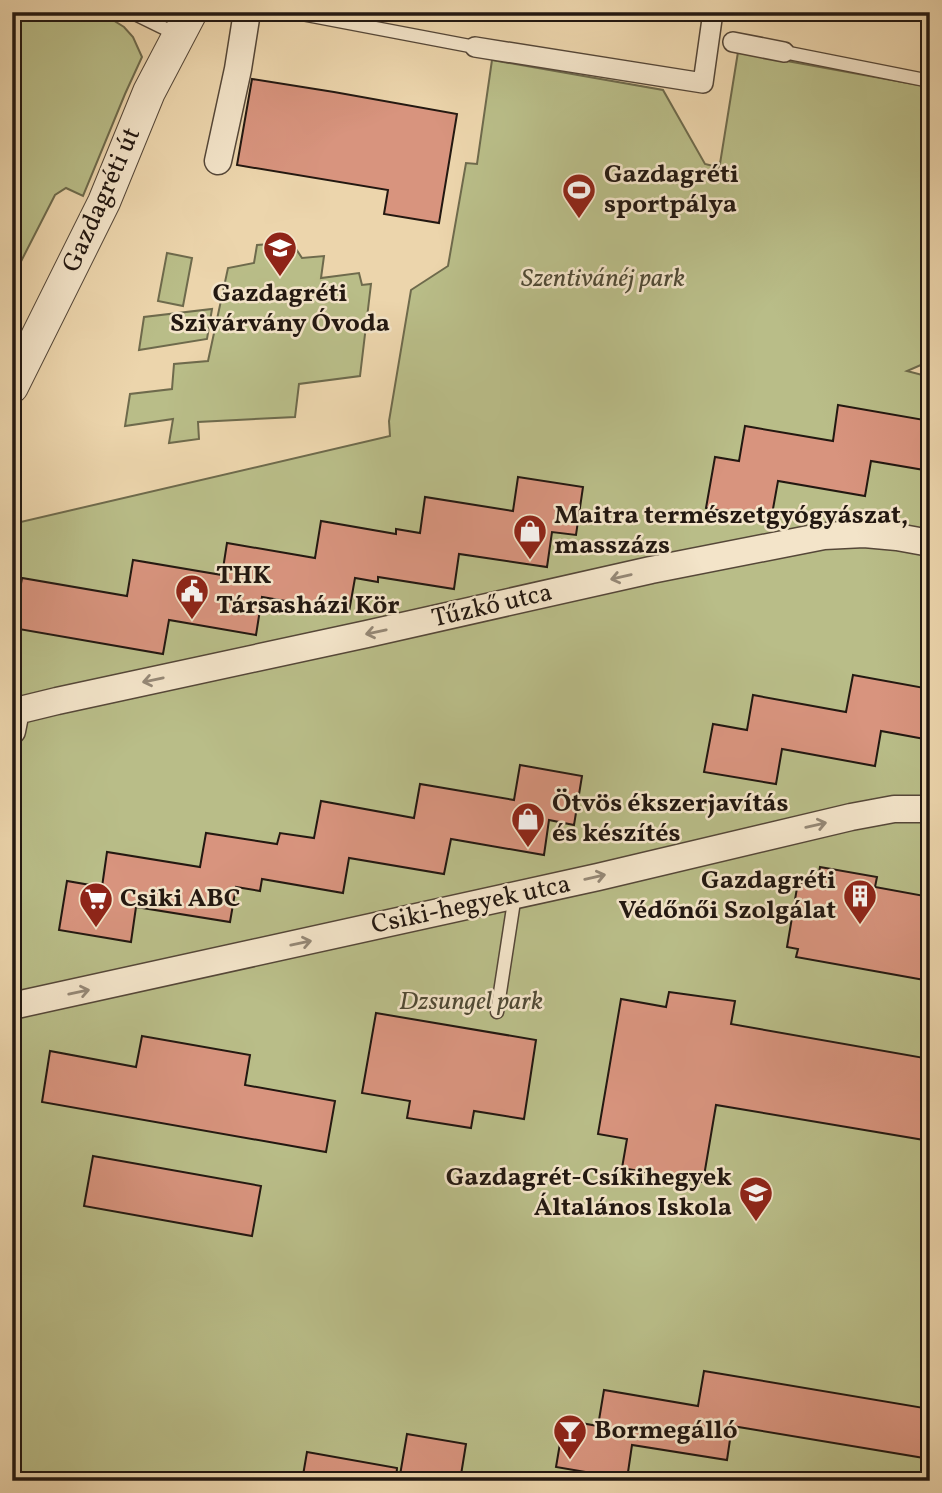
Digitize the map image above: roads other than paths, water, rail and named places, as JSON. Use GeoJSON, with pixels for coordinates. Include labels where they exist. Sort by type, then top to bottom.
{"type":"FeatureCollection","features":[{"type":"Feature","properties":{"kind":"street"},"geometry":{"type":"LineString","coordinates":[[218,161],[247,12]]}},
{"type":"Feature","properties":{"kind":"street"},"geometry":{"type":"LineString","coordinates":[[475,47],[702,83],[713,12]]}},
{"type":"Feature","properties":{"kind":"street","name":"Gazdagréti út"},"geometry":{"type":"LineString","coordinates":[[12,387],[104,202],[149,92],[185,24]]}},
{"type":"Feature","properties":{"kind":"street"},"geometry":{"type":"LineString","coordinates":[[733,42],[784,52]]}},
{"type":"Feature","properties":{"kind":"street","name":"Tűzkő utca"},"geometry":{"type":"LineString","coordinates":[[14,721],[57,701],[651,570],[824,536],[864,534],[930,542]]}},
{"type":"Feature","properties":{"kind":"street","name":"Csiki-hegyek utca"},"geometry":{"type":"LineString","coordinates":[[12,1006],[515,895],[851,817],[894,809],[930,809]]}},
{"type":"Feature","properties":{"kind":"lane"},"geometry":{"type":"LineString","coordinates":[[131,12],[185,24]]}},
{"type":"Feature","properties":{"kind":"lane"},"geometry":{"type":"LineString","coordinates":[[291,12],[475,47]]}},
{"type":"Feature","properties":{"kind":"lane"},"geometry":{"type":"LineString","coordinates":[[921,12],[930,13]]}},
{"type":"Feature","properties":{"kind":"lane"},"geometry":{"type":"LineString","coordinates":[[784,52],[930,81]]}},
{"type":"Feature","properties":{"kind":"lane"},"geometry":{"type":"LineString","coordinates":[[497,1012],[515,895]]}},
{"type":"Feature","properties":{"kind":"place","name":"Gazdagréti sportpálya"},"geometry":{"type":"Point","coordinates":[579,220]}},
{"type":"Feature","properties":{"kind":"place","name":"Gazdagréti Szivárvány Óvoda"},"geometry":{"type":"Point","coordinates":[280,278]}},
{"type":"Feature","properties":{"kind":"place","name":"Maitra természetgyógyászat, masszázs"},"geometry":{"type":"Point","coordinates":[530,561]}},
{"type":"Feature","properties":{"kind":"place","name":"THK Társasházi Kör"},"geometry":{"type":"Point","coordinates":[192,621]}},
{"type":"Feature","properties":{"kind":"place","name":"Ötvös ékszerjavítás és készítés"},"geometry":{"type":"Point","coordinates":[528,849]}},
{"type":"Feature","properties":{"kind":"place","name":"Gazdagréti Védőnői Szolgálat"},"geometry":{"type":"Point","coordinates":[860,926]}},
{"type":"Feature","properties":{"kind":"place","name":"Csiki ABC"},"geometry":{"type":"Point","coordinates":[96,929]}},
{"type":"Feature","properties":{"kind":"place","name":"Gazdagrét-Csíkihegyek Általános Iskola"},"geometry":{"type":"Point","coordinates":[756,1223]}},
{"type":"Feature","properties":{"kind":"place","name":"Bormegálló"},"geometry":{"type":"Point","coordinates":[570,1461]}},
{"type":"Feature","properties":{"kind":"park label","name":"Szentivánéj park"},"geometry":{"type":"Point","coordinates":[603,279]}},
{"type":"Feature","properties":{"kind":"park label","name":"Dzsungel park"},"geometry":{"type":"Point","coordinates":[471,1002]}}]}
